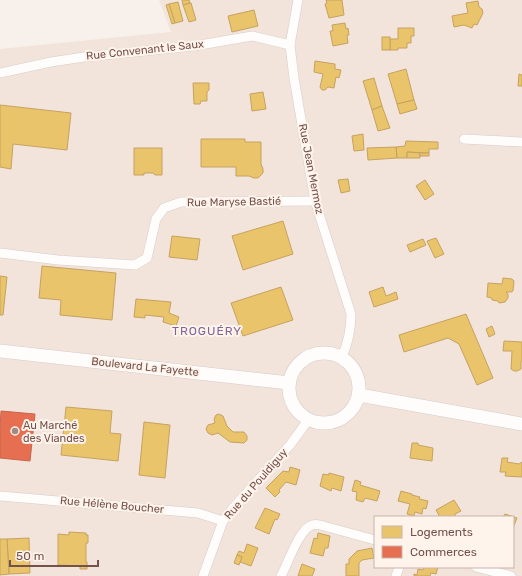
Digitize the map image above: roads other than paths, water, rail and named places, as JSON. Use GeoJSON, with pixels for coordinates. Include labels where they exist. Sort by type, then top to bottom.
{"type":"FeatureCollection","features":[{"type":"Feature","properties":{"kind":"main road","name":"Boulevard La Fayette"},"geometry":{"type":"LineString","coordinates":[[0,351],[289,383]]}},
{"type":"Feature","properties":{"kind":"main road"},"geometry":{"type":"LineString","coordinates":[[320,352],[331,353],[342,357],[353,367],[359,380],[359,395],[354,406],[347,415],[337,421],[325,423],[316,422],[303,416],[294,407],[290,395],[289,383],[296,367],[300,362],[309,356],[320,352]]}},
{"type":"Feature","properties":{"kind":"main road"},"geometry":{"type":"LineString","coordinates":[[359,395],[522,424]]}},
{"type":"Feature","properties":{"kind":"street","name":"Rue Jean Mermoz"},"geometry":{"type":"LineString","coordinates":[[298,0],[290,45],[316,201],[351,314],[351,326],[342,357]]}},
{"type":"Feature","properties":{"kind":"street","name":"Rue Convenant le Saux"},"geometry":{"type":"LineString","coordinates":[[0,73],[58,61],[194,46],[252,36],[290,45]]}},
{"type":"Feature","properties":{"kind":"street"},"geometry":{"type":"LineString","coordinates":[[464,139],[522,142]]}},
{"type":"Feature","properties":{"kind":"street","name":"Rue Maryse Bastié"},"geometry":{"type":"LineString","coordinates":[[0,254],[58,260],[135,265],[147,258],[156,219],[164,208],[181,202],[316,201]]}},
{"type":"Feature","properties":{"kind":"street","name":"Rue du Pouldiguy"},"geometry":{"type":"LineString","coordinates":[[203,576],[223,522],[233,508],[290,445],[309,419]]}},
{"type":"Feature","properties":{"kind":"street","name":"Rue Hélène Boucher"},"geometry":{"type":"LineString","coordinates":[[0,496],[198,513],[223,522]]}},
{"type":"Feature","properties":{"kind":"street"},"geometry":{"type":"LineString","coordinates":[[281,576],[302,534],[310,526],[315,524],[374,540]]}},
{"type":"Feature","properties":{"kind":"street"},"geometry":{"type":"LineString","coordinates":[[480,568],[511,576]]}},
{"type":"Feature","properties":{"kind":"place","name":"Au Marché des Viandes"},"geometry":{"type":"Point","coordinates":[15,431]}},
{"type":"Feature","properties":{"kind":"district","name":"TROGUÉRY"},"geometry":{"type":"Point","coordinates":[207,331]}}]}
